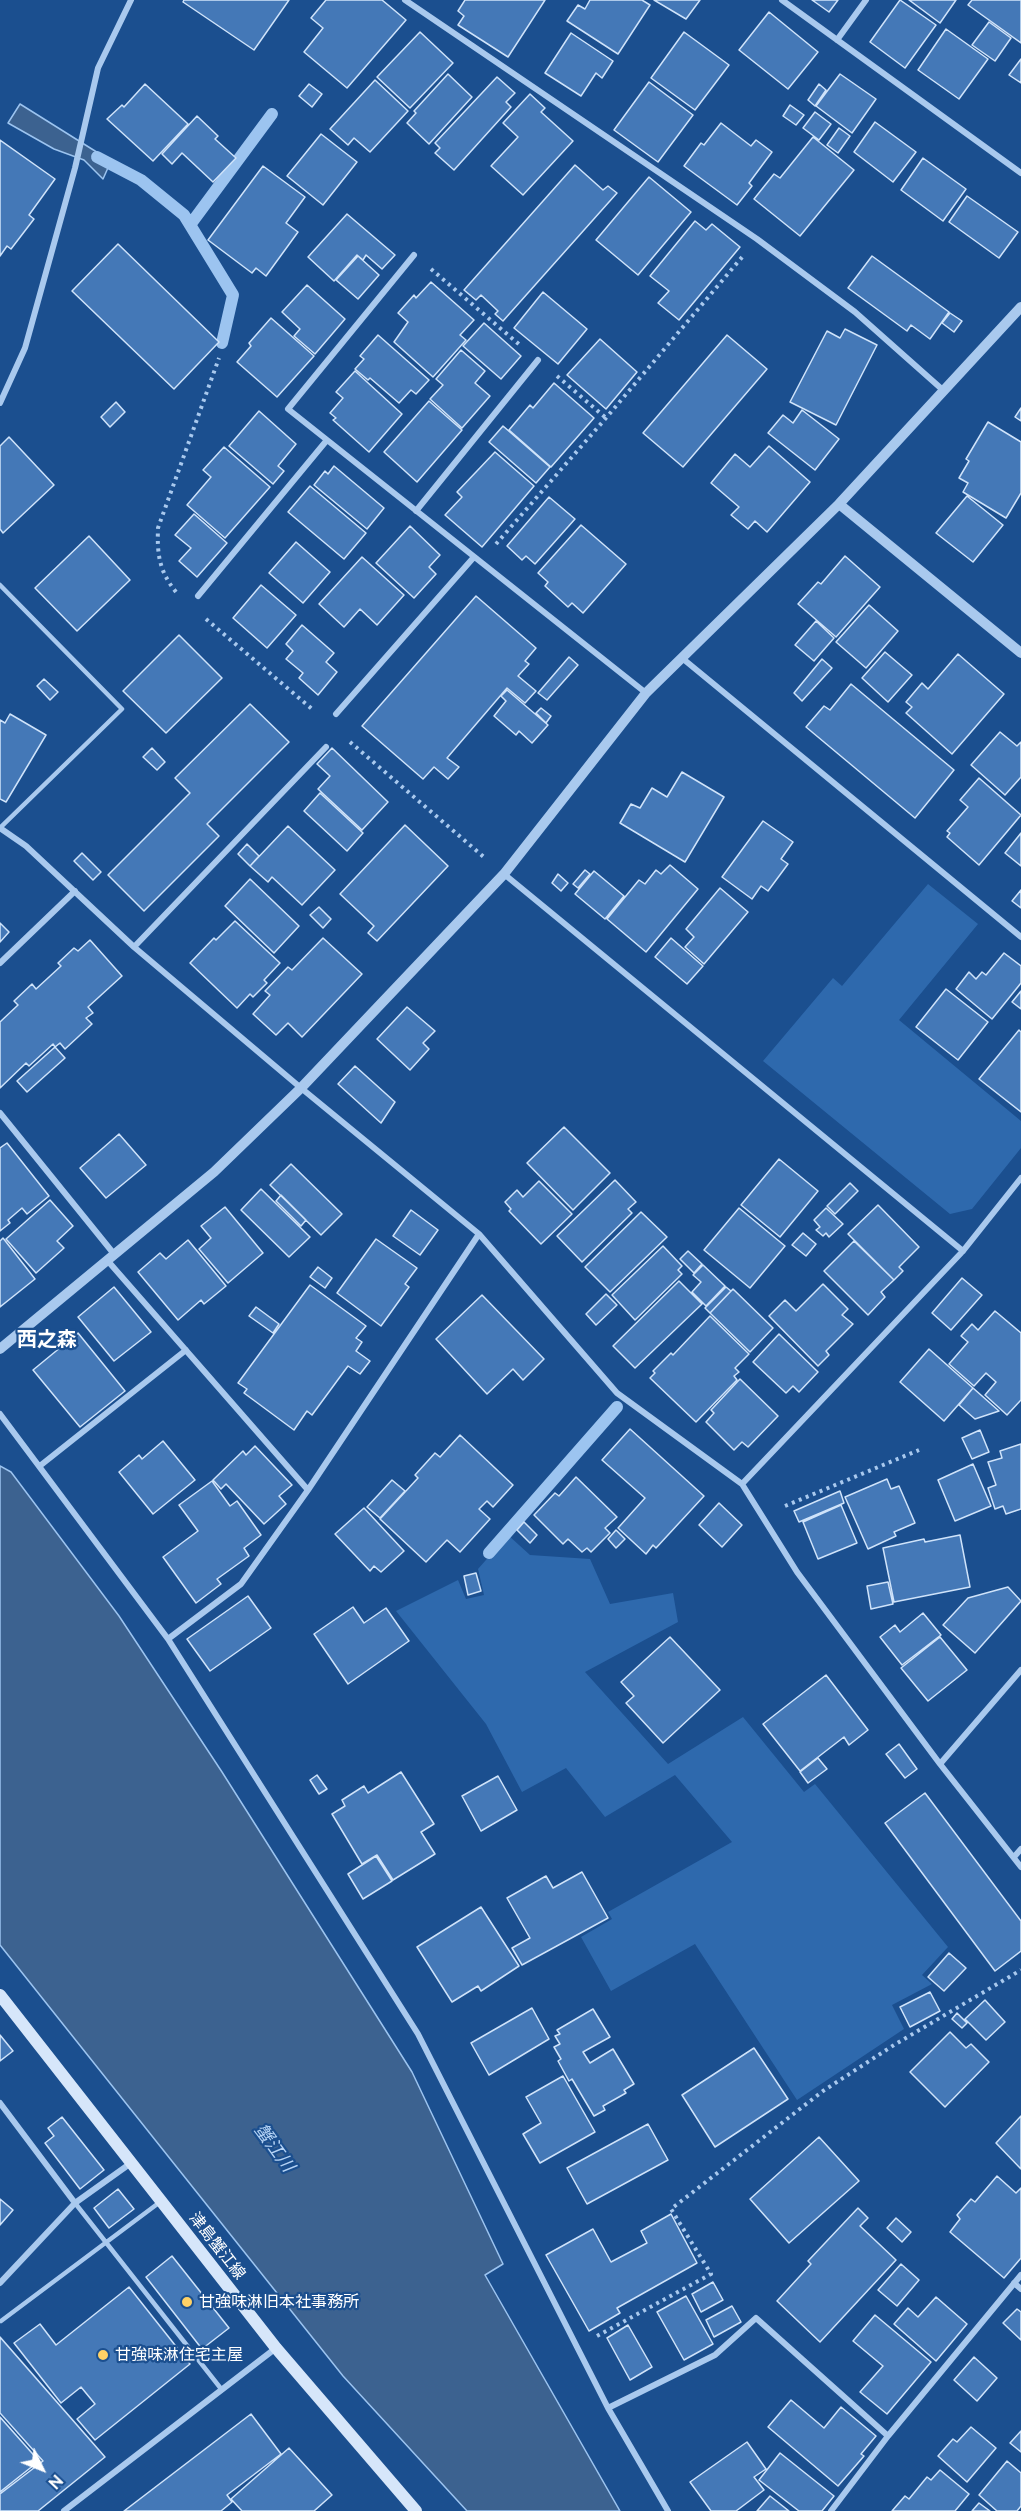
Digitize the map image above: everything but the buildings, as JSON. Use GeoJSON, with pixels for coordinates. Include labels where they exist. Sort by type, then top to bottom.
{"type":"FeatureCollection","features":[{"type":"Feature","properties":{"kind":"main road","name":"津島蟹江線"},"geometry":{"type":"LineString","coordinates":[[0,1995],[276,2348],[416,2511]]}},
{"type":"Feature","properties":{"kind":"street"},"geometry":{"type":"LineString","coordinates":[[0,403],[25,348],[75,168],[98,68],[131,0]]}},
{"type":"Feature","properties":{"kind":"street"},"geometry":{"type":"LineString","coordinates":[[405,0],[757,239],[855,312],[944,391]]}},
{"type":"Feature","properties":{"kind":"street"},"geometry":{"type":"LineString","coordinates":[[782,0],[1021,173]]}},
{"type":"Feature","properties":{"kind":"street"},"geometry":{"type":"LineString","coordinates":[[837,40],[866,0]]}},
{"type":"Feature","properties":{"kind":"street"},"geometry":{"type":"LineString","coordinates":[[414,255],[288,409],[646,693]]}},
{"type":"Feature","properties":{"kind":"street"},"geometry":{"type":"LineString","coordinates":[[0,1349],[214,1172],[300,1088],[504,874],[646,693],[839,504],[1021,307]]}},
{"type":"Feature","properties":{"kind":"street"},"geometry":{"type":"LineString","coordinates":[[416,511],[538,360]]}},
{"type":"Feature","properties":{"kind":"street"},"geometry":{"type":"LineString","coordinates":[[198,596],[327,440]]}},
{"type":"Feature","properties":{"kind":"street"},"geometry":{"type":"LineString","coordinates":[[839,504],[1021,653]]}},
{"type":"Feature","properties":{"kind":"street"},"geometry":{"type":"LineString","coordinates":[[336,714],[474,557]]}},
{"type":"Feature","properties":{"kind":"street"},"geometry":{"type":"LineString","coordinates":[[682,658],[1021,937]]}},
{"type":"Feature","properties":{"kind":"street"},"geometry":{"type":"LineString","coordinates":[[134,946],[326,747]]}},
{"type":"Feature","properties":{"kind":"street"},"geometry":{"type":"LineString","coordinates":[[0,828],[26,846],[134,946],[300,1088],[479,1234],[617,1393],[742,1485],[797,1572],[940,1764],[1021,1867]]}},
{"type":"Feature","properties":{"kind":"street"},"geometry":{"type":"LineString","coordinates":[[504,874],[963,1251]]}},
{"type":"Feature","properties":{"kind":"street"},"geometry":{"type":"LineString","coordinates":[[0,963],[75,891]]}},
{"type":"Feature","properties":{"kind":"street"},"geometry":{"type":"LineString","coordinates":[[0,1113],[186,1350],[308,1490]]}},
{"type":"Feature","properties":{"kind":"street"},"geometry":{"type":"LineString","coordinates":[[742,1485],[963,1251],[1021,1178]]}},
{"type":"Feature","properties":{"kind":"street"},"geometry":{"type":"LineString","coordinates":[[168,1639],[241,1584],[308,1490],[479,1234]]}},
{"type":"Feature","properties":{"kind":"street"},"geometry":{"type":"LineString","coordinates":[[41,1465],[186,1350]]}},
{"type":"Feature","properties":{"kind":"street"},"geometry":{"type":"LineString","coordinates":[[0,1414],[41,1465],[168,1639],[418,2034],[608,2408],[668,2511]]}},
{"type":"Feature","properties":{"kind":"street"},"geometry":{"type":"LineString","coordinates":[[940,1764],[1021,1670]]}},
{"type":"Feature","properties":{"kind":"street"},"geometry":{"type":"LineString","coordinates":[[1014,1857],[1021,1849]]}},
{"type":"Feature","properties":{"kind":"street"},"geometry":{"type":"LineString","coordinates":[[0,2103],[75,2203]]}},
{"type":"Feature","properties":{"kind":"street"},"geometry":{"type":"LineString","coordinates":[[0,2283],[75,2203],[131,2162]]}},
{"type":"Feature","properties":{"kind":"street"},"geometry":{"type":"LineString","coordinates":[[831,2511],[888,2436],[1021,2275]]}},
{"type":"Feature","properties":{"kind":"street"},"geometry":{"type":"LineString","coordinates":[[1014,2283],[1021,2289]]}},
{"type":"Feature","properties":{"kind":"street"},"geometry":{"type":"LineString","coordinates":[[608,2408],[716,2355],[756,2318],[888,2436]]}},
{"type":"Feature","properties":{"kind":"street"},"geometry":{"type":"LineString","coordinates":[[64,2511],[276,2348]]}},
{"type":"Feature","properties":{"kind":"lane"},"geometry":{"type":"LineString","coordinates":[[0,585],[122,709],[0,828]]}},
{"type":"Feature","properties":{"kind":"lane"},"geometry":{"type":"LineString","coordinates":[[1,2320],[162,2201]]}},
{"type":"Feature","properties":{"kind":"lane"},"geometry":{"type":"LineString","coordinates":[[75,2203],[222,2390]]}},
{"type":"Feature","properties":{"kind":"path"},"geometry":{"type":"LineString","coordinates":[[481,562],[757,239]]}},
{"type":"Feature","properties":{"kind":"path"},"geometry":{"type":"LineString","coordinates":[[414,255],[606,418]]}},
{"type":"Feature","properties":{"kind":"path"},"geometry":{"type":"LineString","coordinates":[[180,596],[165,578],[157,554],[158,528],[219,358]]}},
{"type":"Feature","properties":{"kind":"path"},"geometry":{"type":"LineString","coordinates":[[199,612],[319,715]]}},
{"type":"Feature","properties":{"kind":"path"},"geometry":{"type":"LineString","coordinates":[[348,740],[504,874]]}},
{"type":"Feature","properties":{"kind":"path"},"geometry":{"type":"LineString","coordinates":[[762,1516],[919,1450]]}},
{"type":"Feature","properties":{"kind":"path"},"geometry":{"type":"LineString","coordinates":[[578,2347],[711,2274],[671,2209],[823,2091],[894,2045],[1021,1970]]}},
{"type":"Feature","properties":{"kind":"shaded area"},"geometry":{"type":"Polygon","coordinates":[[[928,884],[978,924],[899,1020],[1021,1121],[1021,1148],[972,1209],[950,1214],[763,1061],[833,978],[842,986],[928,884]]]}},
{"type":"Feature","properties":{"kind":"shaded area"},"geometry":{"type":"Polygon","coordinates":[[[508,1535],[530,1555],[590,1559],[610,1604],[673,1593],[678,1622],[585,1672],[668,1764],[743,1717],[804,1792],[815,1784],[948,1947],[922,1975],[932,1984],[892,2005],[904,2029],[797,2100],[695,1944],[611,1991],[581,1937],[612,1919],[608,1912],[732,1842],[675,1775],[605,1817],[566,1768],[522,1792],[486,1724],[396,1611],[458,1580],[466,1599],[484,1595],[478,1569],[508,1535]]]}},
{"type":"Feature","properties":{"kind":"water"},"geometry":{"type":"Polygon","coordinates":[[[20,104],[111,161],[103,179],[84,160],[54,149],[8,123],[20,104]]]}},
{"type":"Feature","properties":{"kind":"water","name":"蟹江川"},"geometry":{"type":"Polygon","coordinates":[[[0,1466],[11,1472],[119,1616],[222,1772],[412,2072],[503,2264],[485,2275],[620,2511],[467,2511],[343,2376],[0,1945],[0,1466]]]}},
{"type":"Feature","properties":{"kind":"waterway"},"geometry":{"type":"LineString","coordinates":[[190,225],[272,114]]}},
{"type":"Feature","properties":{"kind":"waterway"},"geometry":{"type":"LineString","coordinates":[[97,157],[141,180],[184,215],[233,295],[222,343]]}},
{"type":"Feature","properties":{"kind":"waterway"},"geometry":{"type":"LineString","coordinates":[[489,1553],[617,1407]]}},
{"type":"Feature","properties":{"kind":"place","name":"甘強味淋旧本社事務所"},"geometry":{"type":"Point","coordinates":[187,2302]}},
{"type":"Feature","properties":{"kind":"place","name":"甘強味淋住宅主屋"},"geometry":{"type":"Point","coordinates":[103,2355]}},
{"type":"Feature","properties":{"kind":"district","name":"西之森"},"geometry":{"type":"Point","coordinates":[47,1340]}}]}
